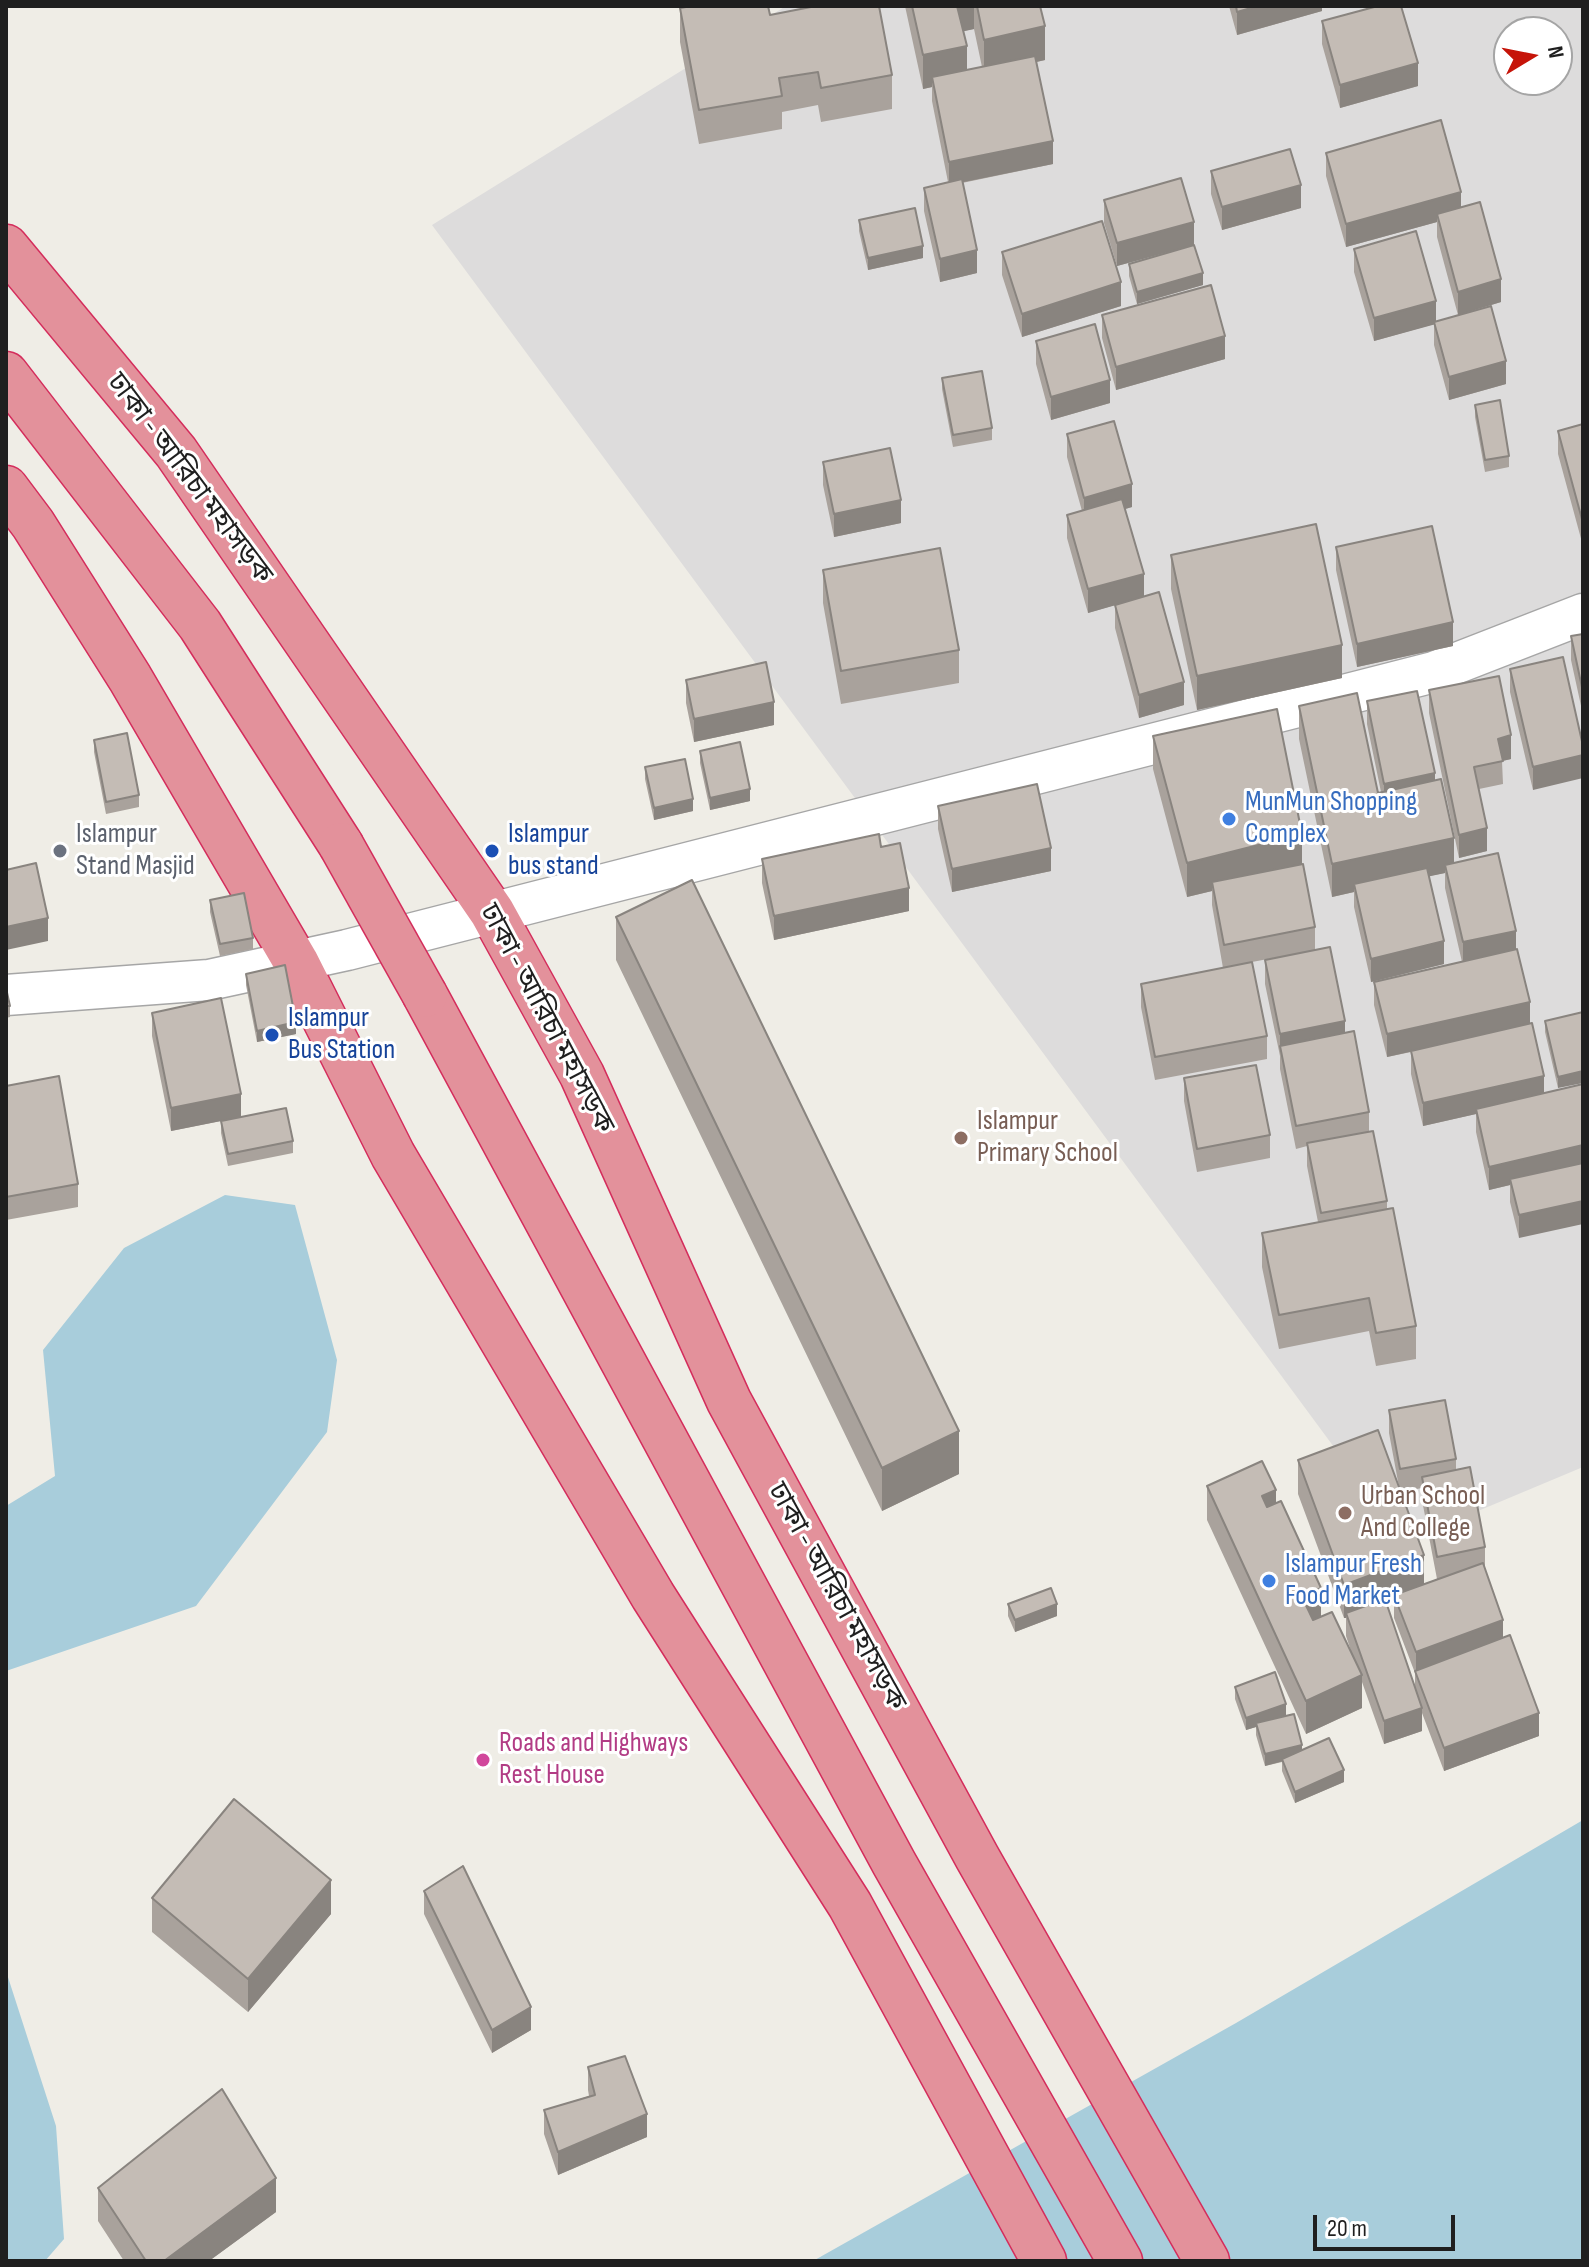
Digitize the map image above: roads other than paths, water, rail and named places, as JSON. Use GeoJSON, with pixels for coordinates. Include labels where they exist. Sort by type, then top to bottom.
{"type":"FeatureCollection","features":[{"type":"Feature","properties":{"kind":"highway","name":"ঢাকা - আরিচা মহাসড়ক"},"geometry":{"type":"LineString","coordinates":[[6,247],[176,452],[492,912],[582,1075],[729,1401],[977,1857],[1207,2261]]}},
{"type":"Feature","properties":{"kind":"highway"},"geometry":{"type":"LineString","coordinates":[[6,374],[200,625],[341,845],[894,1863],[1120,2261]]}},
{"type":"Feature","properties":{"kind":"highway"},"geometry":{"type":"LineString","coordinates":[[6,488],[33,524],[130,678],[296,962],[393,1155],[653,1596],[850,1905],[1044,2261]]}},
{"type":"Feature","properties":{"kind":"street"},"geometry":{"type":"LineString","coordinates":[[6,995],[209,980],[296,962],[1434,672],[1583,614]]}},
{"type":"Feature","properties":{"kind":"water"},"geometry":{"type":"Polygon","coordinates":[[[225,1195],[295,1205],[337,1360],[327,1432],[196,1606],[6,1671],[6,1506],[55,1476],[43,1350],[124,1248],[225,1195]]]}},
{"type":"Feature","properties":{"kind":"water"},"geometry":{"type":"Polygon","coordinates":[[[1583,1820],[1583,2261],[813,2261],[1236,2023],[1583,1820]]]}},
{"type":"Feature","properties":{"kind":"water"},"geometry":{"type":"Polygon","coordinates":[[[6,1971],[56,2126],[64,2239],[45,2261],[6,2261],[6,1971]]]}},
{"type":"Feature","properties":{"kind":"place","name":"MunMun Shopping Complex"},"geometry":{"type":"Point","coordinates":[1229,819]}},
{"type":"Feature","properties":{"kind":"place","name":"Islampur Stand Masjid"},"geometry":{"type":"Point","coordinates":[60,851]}},
{"type":"Feature","properties":{"kind":"place","name":"Islampur bus stand"},"geometry":{"type":"Point","coordinates":[492,851]}},
{"type":"Feature","properties":{"kind":"place","name":"Islampur Bus Station"},"geometry":{"type":"Point","coordinates":[272,1035]}},
{"type":"Feature","properties":{"kind":"place","name":"Islampur Primary School"},"geometry":{"type":"Point","coordinates":[961,1138]}},
{"type":"Feature","properties":{"kind":"place","name":"Urban School And College"},"geometry":{"type":"Point","coordinates":[1345,1513]}},
{"type":"Feature","properties":{"kind":"place","name":"Islampur Fresh Food Market"},"geometry":{"type":"Point","coordinates":[1269,1581]}},
{"type":"Feature","properties":{"kind":"place","name":"Roads and Highways Rest House"},"geometry":{"type":"Point","coordinates":[483,1760]}}]}
